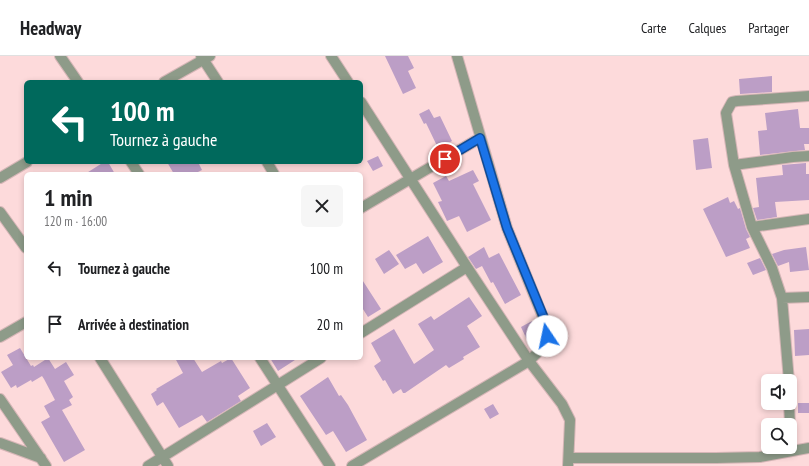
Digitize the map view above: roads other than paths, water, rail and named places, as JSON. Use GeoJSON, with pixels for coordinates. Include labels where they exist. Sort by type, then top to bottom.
{"type":"FeatureCollection","features":[{"type":"Feature","properties":{"kind":"street"},"geometry":{"type":"LineString","coordinates":[[60,56],[77,80]]}},
{"type":"Feature","properties":{"kind":"street"},"geometry":{"type":"LineString","coordinates":[[331,56],[347,80]]}},
{"type":"Feature","properties":{"kind":"street"},"geometry":{"type":"LineString","coordinates":[[352,466],[529,361],[545,345],[547,327],[507,228],[457,56]]}},
{"type":"Feature","properties":{"kind":"street"},"geometry":{"type":"LineString","coordinates":[[167,80],[205,57],[217,80]]}},
{"type":"Feature","properties":{"kind":"street"},"geometry":{"type":"LineString","coordinates":[[788,374],[782,298],[772,268],[752,227],[734,165],[726,113],[732,102],[809,96]]}},
{"type":"Feature","properties":{"kind":"street"},"geometry":{"type":"LineString","coordinates":[[363,105],[529,361],[562,404],[570,420],[569,462],[716,462],[767,454]]}},
{"type":"Feature","properties":{"kind":"street"},"geometry":{"type":"LineString","coordinates":[[363,207],[480,138]]}},
{"type":"Feature","properties":{"kind":"street"},"geometry":{"type":"LineString","coordinates":[[734,165],[809,156]]}},
{"type":"Feature","properties":{"kind":"street"},"geometry":{"type":"LineString","coordinates":[[0,178],[24,163]]}},
{"type":"Feature","properties":{"kind":"street"},"geometry":{"type":"LineString","coordinates":[[0,212],[24,245]]}},
{"type":"Feature","properties":{"kind":"street"},"geometry":{"type":"LineString","coordinates":[[752,227],[809,219]]}},
{"type":"Feature","properties":{"kind":"street"},"geometry":{"type":"LineString","coordinates":[[363,332],[467,267]]}},
{"type":"Feature","properties":{"kind":"street"},"geometry":{"type":"LineString","coordinates":[[782,298],[809,297]]}},
{"type":"Feature","properties":{"kind":"street"},"geometry":{"type":"LineString","coordinates":[[0,337],[24,323]]}},
{"type":"Feature","properties":{"kind":"street"},"geometry":{"type":"LineString","coordinates":[[101,360],[168,466]]}},
{"type":"Feature","properties":{"kind":"street"},"geometry":{"type":"LineString","coordinates":[[261,360],[330,466]]}},
{"type":"Feature","properties":{"kind":"street"},"geometry":{"type":"LineString","coordinates":[[148,466],[318,360]]}},
{"type":"Feature","properties":{"kind":"street"},"geometry":{"type":"LineString","coordinates":[[0,399],[44,462]]}},
{"type":"Feature","properties":{"kind":"street"},"geometry":{"type":"LineString","coordinates":[[0,443],[44,462]]}},
{"type":"Feature","properties":{"kind":"street"},"geometry":{"type":"LineString","coordinates":[[797,447],[809,448]]}}]}
